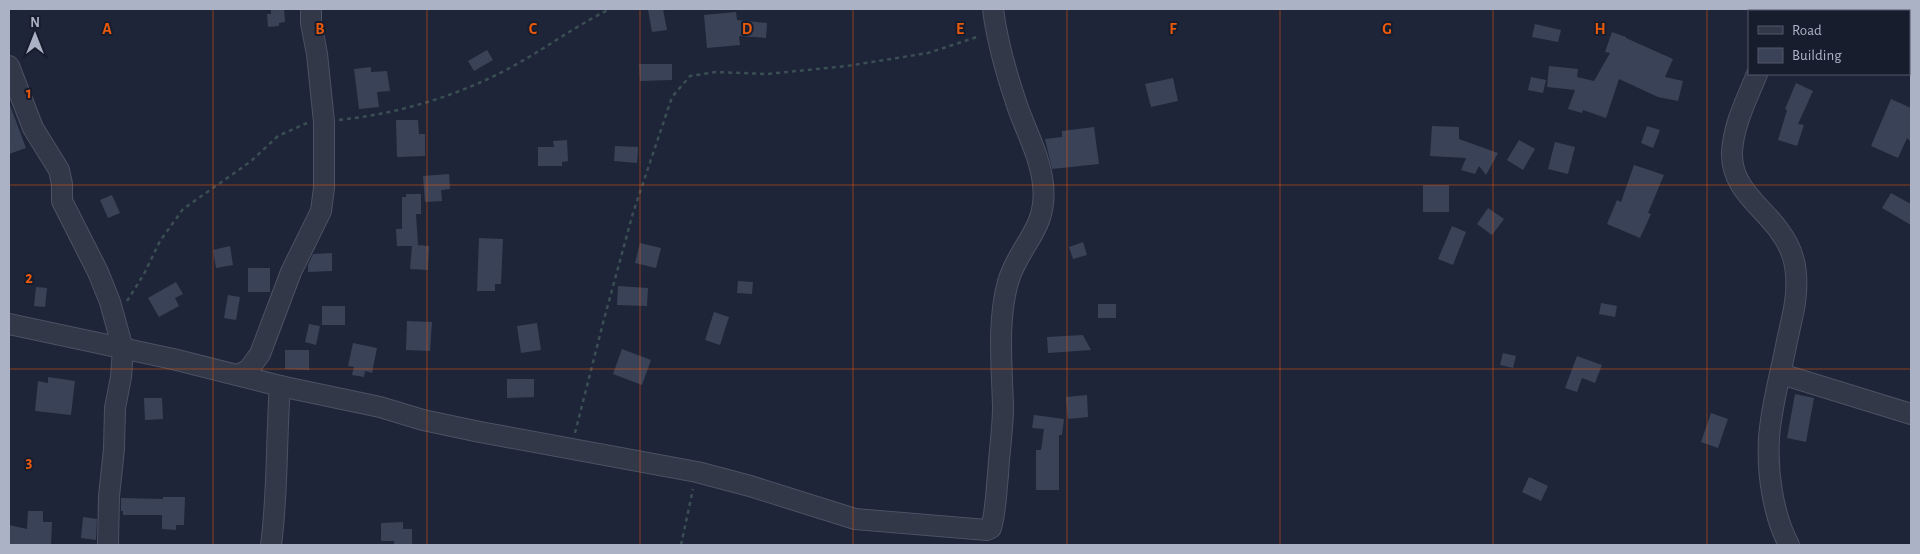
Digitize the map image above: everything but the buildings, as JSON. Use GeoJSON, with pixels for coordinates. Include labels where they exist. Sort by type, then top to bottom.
{"type":"FeatureCollection","features":[{"type":"Feature","properties":{"kind":"street"},"geometry":{"type":"LineString","coordinates":[[239,375],[249,369],[260,354],[295,263],[321,211],[324,188],[324,122],[311,9]]}},
{"type":"Feature","properties":{"kind":"street"},"geometry":{"type":"LineString","coordinates":[[9,324],[380,407],[423,420],[697,472],[750,486],[856,519],[981,530],[991,528],[995,509],[1003,419],[1002,335],[1008,282],[1022,252],[1035,233],[1041,217],[1043,202],[1040,166],[1018,108],[996,31],[993,9]]}},
{"type":"Feature","properties":{"kind":"street"},"geometry":{"type":"LineString","coordinates":[[9,66],[33,128],[59,170],[62,184],[62,201],[98,272],[110,302],[123,349],[121,377],[115,408],[114,449],[109,496],[108,545]]}},
{"type":"Feature","properties":{"kind":"street"},"geometry":{"type":"LineString","coordinates":[[1757,75],[1738,120],[1732,153],[1733,166],[1742,188],[1777,228],[1792,253],[1796,272],[1797,298],[1771,424],[1770,456],[1774,509],[1783,534],[1790,545]]}},
{"type":"Feature","properties":{"kind":"street"},"geometry":{"type":"LineString","coordinates":[[1781,374],[1911,414]]}},
{"type":"Feature","properties":{"kind":"street"},"geometry":{"type":"LineString","coordinates":[[270,545],[275,515],[275,466],[280,386]]}},
{"type":"Feature","properties":{"kind":"path"},"geometry":{"type":"LineString","coordinates":[[115,320],[138,284],[160,241],[182,209],[250,162],[278,136],[298,126],[313,122],[364,117],[436,100],[504,71],[526,57],[547,47],[571,30],[610,9]]}},
{"type":"Feature","properties":{"kind":"path"},"geometry":{"type":"LineString","coordinates":[[572,449],[602,323],[634,213],[672,96],[690,76],[716,72],[767,74],[847,66],[928,52],[996,31]]}},
{"type":"Feature","properties":{"kind":"path"},"geometry":{"type":"LineString","coordinates":[[681,545],[697,472]]}}]}
